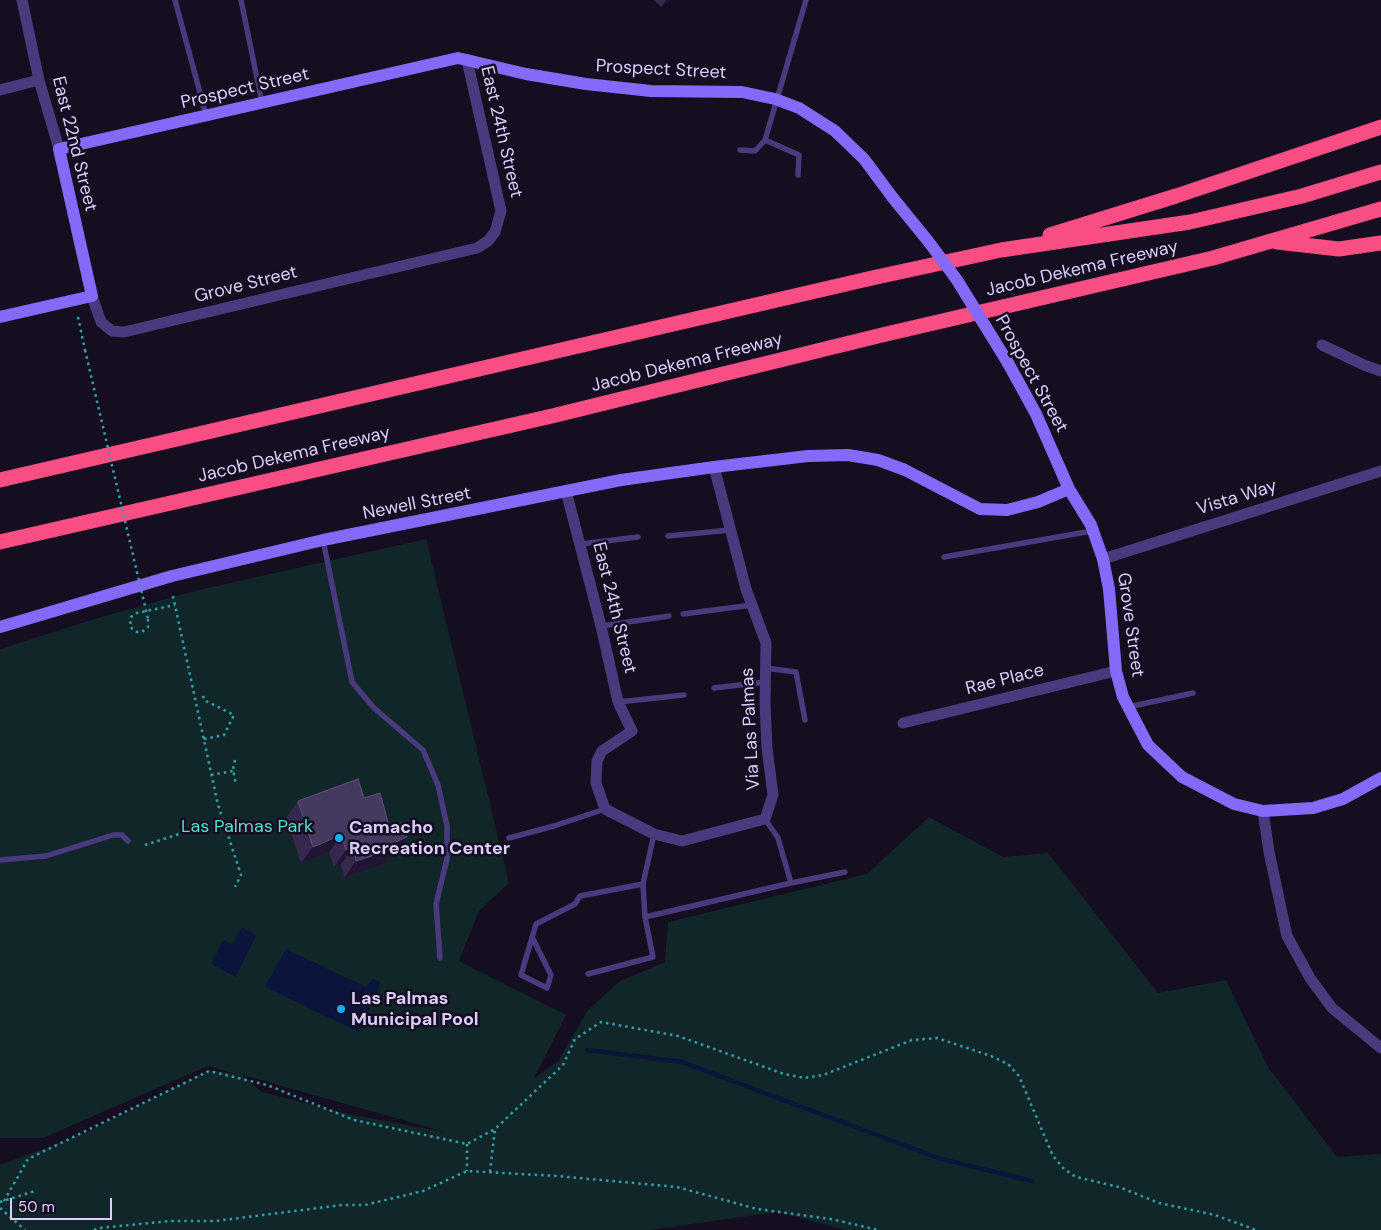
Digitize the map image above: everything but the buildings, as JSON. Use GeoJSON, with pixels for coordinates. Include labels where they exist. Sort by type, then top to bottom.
{"type":"FeatureCollection","features":[{"type":"Feature","properties":{"kind":"highway"},"geometry":{"type":"LineString","coordinates":[[1001,250],[1176,196],[1381,127]]}},
{"type":"Feature","properties":{"kind":"highway","name":"Jacob Dekema Freeway"},"geometry":{"type":"LineString","coordinates":[[0,480],[1001,250],[1190,222],[1302,196],[1381,172]]}},
{"type":"Feature","properties":{"kind":"highway","name":"Jacob Dekema Freeway"},"geometry":{"type":"LineString","coordinates":[[0,542],[552,416],[872,337],[1213,258],[1381,209]]}},
{"type":"Feature","properties":{"kind":"highway"},"geometry":{"type":"LineString","coordinates":[[1270,241],[1339,249],[1381,243]]}},
{"type":"Feature","properties":{"kind":"street","name":"East 22nd Street"},"geometry":{"type":"LineString","coordinates":[[22,0],[39,80],[59,149],[92,296]]}},
{"type":"Feature","properties":{"kind":"street","name":"Prospect Street"},"geometry":{"type":"LineString","coordinates":[[59,149],[458,58],[526,74],[586,84],[650,91],[742,92],[777,100],[799,108],[835,131],[864,160],[892,198],[928,241],[957,280],[1008,363],[1036,414],[1069,489]]}},
{"type":"Feature","properties":{"kind":"street","name":"East 24th Street"},"geometry":{"type":"LineString","coordinates":[[467,60],[501,211]]}},
{"type":"Feature","properties":{"kind":"street"},"geometry":{"type":"LineString","coordinates":[[0,90],[39,80]]}},
{"type":"Feature","properties":{"kind":"street","name":"Grove Street"},"geometry":{"type":"LineString","coordinates":[[92,296],[101,322],[112,331],[124,332],[477,248],[488,241],[496,232],[501,211]]}},
{"type":"Feature","properties":{"kind":"street"},"geometry":{"type":"LineString","coordinates":[[0,317],[92,296]]}},
{"type":"Feature","properties":{"kind":"street"},"geometry":{"type":"LineString","coordinates":[[1322,345],[1381,371]]}},
{"type":"Feature","properties":{"kind":"street","name":"Newell Street"},"geometry":{"type":"LineString","coordinates":[[0,627],[172,576],[323,540],[621,480],[714,467],[808,456],[848,455],[878,460],[904,470],[980,509],[1007,510],[1038,502],[1069,489]]}},
{"type":"Feature","properties":{"kind":"street","name":"Via Las Palmas"},"geometry":{"type":"LineString","coordinates":[[714,467],[730,530],[752,604],[766,643],[767,748],[773,794],[765,820]]}},
{"type":"Feature","properties":{"kind":"street","name":"Vista Way"},"geometry":{"type":"LineString","coordinates":[[1103,559],[1381,471]]}},
{"type":"Feature","properties":{"kind":"street","name":"Grove Street"},"geometry":{"type":"LineString","coordinates":[[1069,489],[1093,530],[1103,559],[1109,589],[1116,671],[1123,697],[1148,745],[1182,778],[1234,804],[1263,811],[1313,808],[1343,799],[1381,778]]}},
{"type":"Feature","properties":{"kind":"street","name":"East 24th Street"},"geometry":{"type":"LineString","coordinates":[[566,491],[581,544],[618,702],[632,731],[602,751],[598,760],[596,783],[605,809]]}},
{"type":"Feature","properties":{"kind":"street","name":"Rae Place"},"geometry":{"type":"LineString","coordinates":[[903,723],[1116,671]]}},
{"type":"Feature","properties":{"kind":"street"},"geometry":{"type":"LineString","coordinates":[[605,809],[654,834],[682,841],[765,820]]}},
{"type":"Feature","properties":{"kind":"street"},"geometry":{"type":"LineString","coordinates":[[1263,811],[1269,852],[1287,936],[1310,978],[1332,1008],[1381,1048]]}},
{"type":"Feature","properties":{"kind":"lane"},"geometry":{"type":"LineString","coordinates":[[175,0],[206,115]]}},
{"type":"Feature","properties":{"kind":"lane"},"geometry":{"type":"LineString","coordinates":[[241,0],[262,102]]}},
{"type":"Feature","properties":{"kind":"lane"},"geometry":{"type":"LineString","coordinates":[[740,150],[755,152],[765,140],[806,0]]}},
{"type":"Feature","properties":{"kind":"lane"},"geometry":{"type":"LineString","coordinates":[[765,140],[799,156],[798,176]]}},
{"type":"Feature","properties":{"kind":"lane"},"geometry":{"type":"LineString","coordinates":[[668,536],[730,530]]}},
{"type":"Feature","properties":{"kind":"lane"},"geometry":{"type":"LineString","coordinates":[[944,557],[1093,530]]}},
{"type":"Feature","properties":{"kind":"lane"},"geometry":{"type":"LineString","coordinates":[[581,544],[638,537]]}},
{"type":"Feature","properties":{"kind":"lane"},"geometry":{"type":"LineString","coordinates":[[323,540],[352,682],[374,708],[423,750],[438,785],[447,826],[448,859],[436,904],[440,958]]}},
{"type":"Feature","properties":{"kind":"lane"},"geometry":{"type":"LineString","coordinates":[[683,614],[752,604]]}},
{"type":"Feature","properties":{"kind":"lane"},"geometry":{"type":"LineString","coordinates":[[601,626],[669,616]]}},
{"type":"Feature","properties":{"kind":"lane"},"geometry":{"type":"LineString","coordinates":[[765,668],[796,672],[805,720]]}},
{"type":"Feature","properties":{"kind":"lane"},"geometry":{"type":"LineString","coordinates":[[714,688],[765,682]]}},
{"type":"Feature","properties":{"kind":"lane"},"geometry":{"type":"LineString","coordinates":[[1128,707],[1193,693]]}},
{"type":"Feature","properties":{"kind":"lane"},"geometry":{"type":"LineString","coordinates":[[618,702],[684,695]]}},
{"type":"Feature","properties":{"kind":"lane"},"geometry":{"type":"LineString","coordinates":[[509,838],[554,826],[605,809]]}},
{"type":"Feature","properties":{"kind":"lane"},"geometry":{"type":"LineString","coordinates":[[765,820],[778,838],[791,883]]}},
{"type":"Feature","properties":{"kind":"lane"},"geometry":{"type":"LineString","coordinates":[[588,974],[653,957],[645,916],[643,884],[654,834]]}},
{"type":"Feature","properties":{"kind":"lane"},"geometry":{"type":"LineString","coordinates":[[0,860],[28,859],[52,855],[113,835],[122,835],[128,841]]}},
{"type":"Feature","properties":{"kind":"lane"},"geometry":{"type":"LineString","coordinates":[[645,916],[845,872]]}},
{"type":"Feature","properties":{"kind":"lane"},"geometry":{"type":"LineString","coordinates":[[532,937],[551,976],[547,988],[521,975],[532,937],[536,924],[575,904],[580,896],[643,884]]}},
{"type":"Feature","properties":{"kind":"path"},"geometry":{"type":"LineString","coordinates":[[78,318],[86,350],[148,619],[148,627],[142,632],[133,631],[130,627],[131,617],[137,613],[175,605]]}},
{"type":"Feature","properties":{"kind":"path"},"geometry":{"type":"LineString","coordinates":[[173,596],[222,820],[241,875],[235,887]]}},
{"type":"Feature","properties":{"kind":"path"},"geometry":{"type":"LineString","coordinates":[[204,694],[204,700],[234,715],[224,735],[204,739]]}},
{"type":"Feature","properties":{"kind":"path"},"geometry":{"type":"LineString","coordinates":[[235,760],[233,771],[236,785]]}},
{"type":"Feature","properties":{"kind":"path"},"geometry":{"type":"LineString","coordinates":[[212,775],[233,771]]}},
{"type":"Feature","properties":{"kind":"path"},"geometry":{"type":"LineString","coordinates":[[145,845],[222,820]]}},
{"type":"Feature","properties":{"kind":"path"},"geometry":{"type":"LineString","coordinates":[[4,1201],[28,1159],[208,1071],[266,1085],[354,1120],[467,1144],[495,1129],[563,1065],[575,1039],[601,1022],[678,1036],[784,1074],[804,1078],[823,1075],[912,1040],[937,1038],[991,1056],[1008,1064],[1019,1076],[1053,1156],[1064,1169],[1076,1176],[1119,1187],[1159,1203],[1215,1215],[1256,1230]]}},
{"type":"Feature","properties":{"kind":"path"},"geometry":{"type":"LineString","coordinates":[[490,1172],[495,1129]]}},
{"type":"Feature","properties":{"kind":"path"},"geometry":{"type":"LineString","coordinates":[[467,1144],[467,1171]]}},
{"type":"Feature","properties":{"kind":"path"},"geometry":{"type":"LineString","coordinates":[[94,1230],[135,1224],[216,1220],[342,1205],[365,1205],[423,1191],[467,1171],[557,1176],[677,1188],[757,1209],[831,1219],[878,1230]]}},
{"type":"Feature","properties":{"kind":"path"},"geometry":{"type":"LineString","coordinates":[[0,1202],[35,1190]]}},
{"type":"Feature","properties":{"kind":"path"},"geometry":{"type":"LineString","coordinates":[[0,1208],[25,1230]]}},
{"type":"Feature","properties":{"kind":"green space","name":"Las Palmas Park"},"geometry":{"type":"Polygon","coordinates":[[[426,539],[509,883],[479,911],[459,961],[566,1015],[534,1078],[558,1061],[588,1010],[620,981],[665,962],[668,922],[867,874],[929,817],[1003,857],[1048,853],[1158,993],[1226,980],[1268,1067],[1337,1157],[1381,1154],[1381,1230],[845,1230],[778,1212],[648,1230],[0,1230],[0,1165],[85,1133],[208,1070],[236,1074],[208,1066],[43,1138],[0,1138],[0,649],[101,617],[199,590],[426,539]],[[243,1075],[262,1092],[348,1114],[445,1132],[243,1075]]]}},
{"type":"Feature","properties":{"kind":"water"},"geometry":{"type":"Polygon","coordinates":[[[242,927],[256,936],[236,977],[211,964],[223,940],[232,944],[242,927]]]}},
{"type":"Feature","properties":{"kind":"water","name":"Las Palmas Municipal Pool"},"geometry":{"type":"Polygon","coordinates":[[[286,949],[366,987],[372,979],[381,982],[359,1032],[265,987],[286,949]]]}},
{"type":"Feature","properties":{"kind":"waterway"},"geometry":{"type":"LineString","coordinates":[[587,1050],[682,1062],[941,1159],[1032,1181]]}},
{"type":"Feature","properties":{"kind":"place","name":"Camacho Recreation Center"},"geometry":{"type":"Point","coordinates":[339,838]}},
{"type":"Feature","properties":{"kind":"place","name":"Las Palmas Municipal Pool"},"geometry":{"type":"Point","coordinates":[341,1009]}}]}
